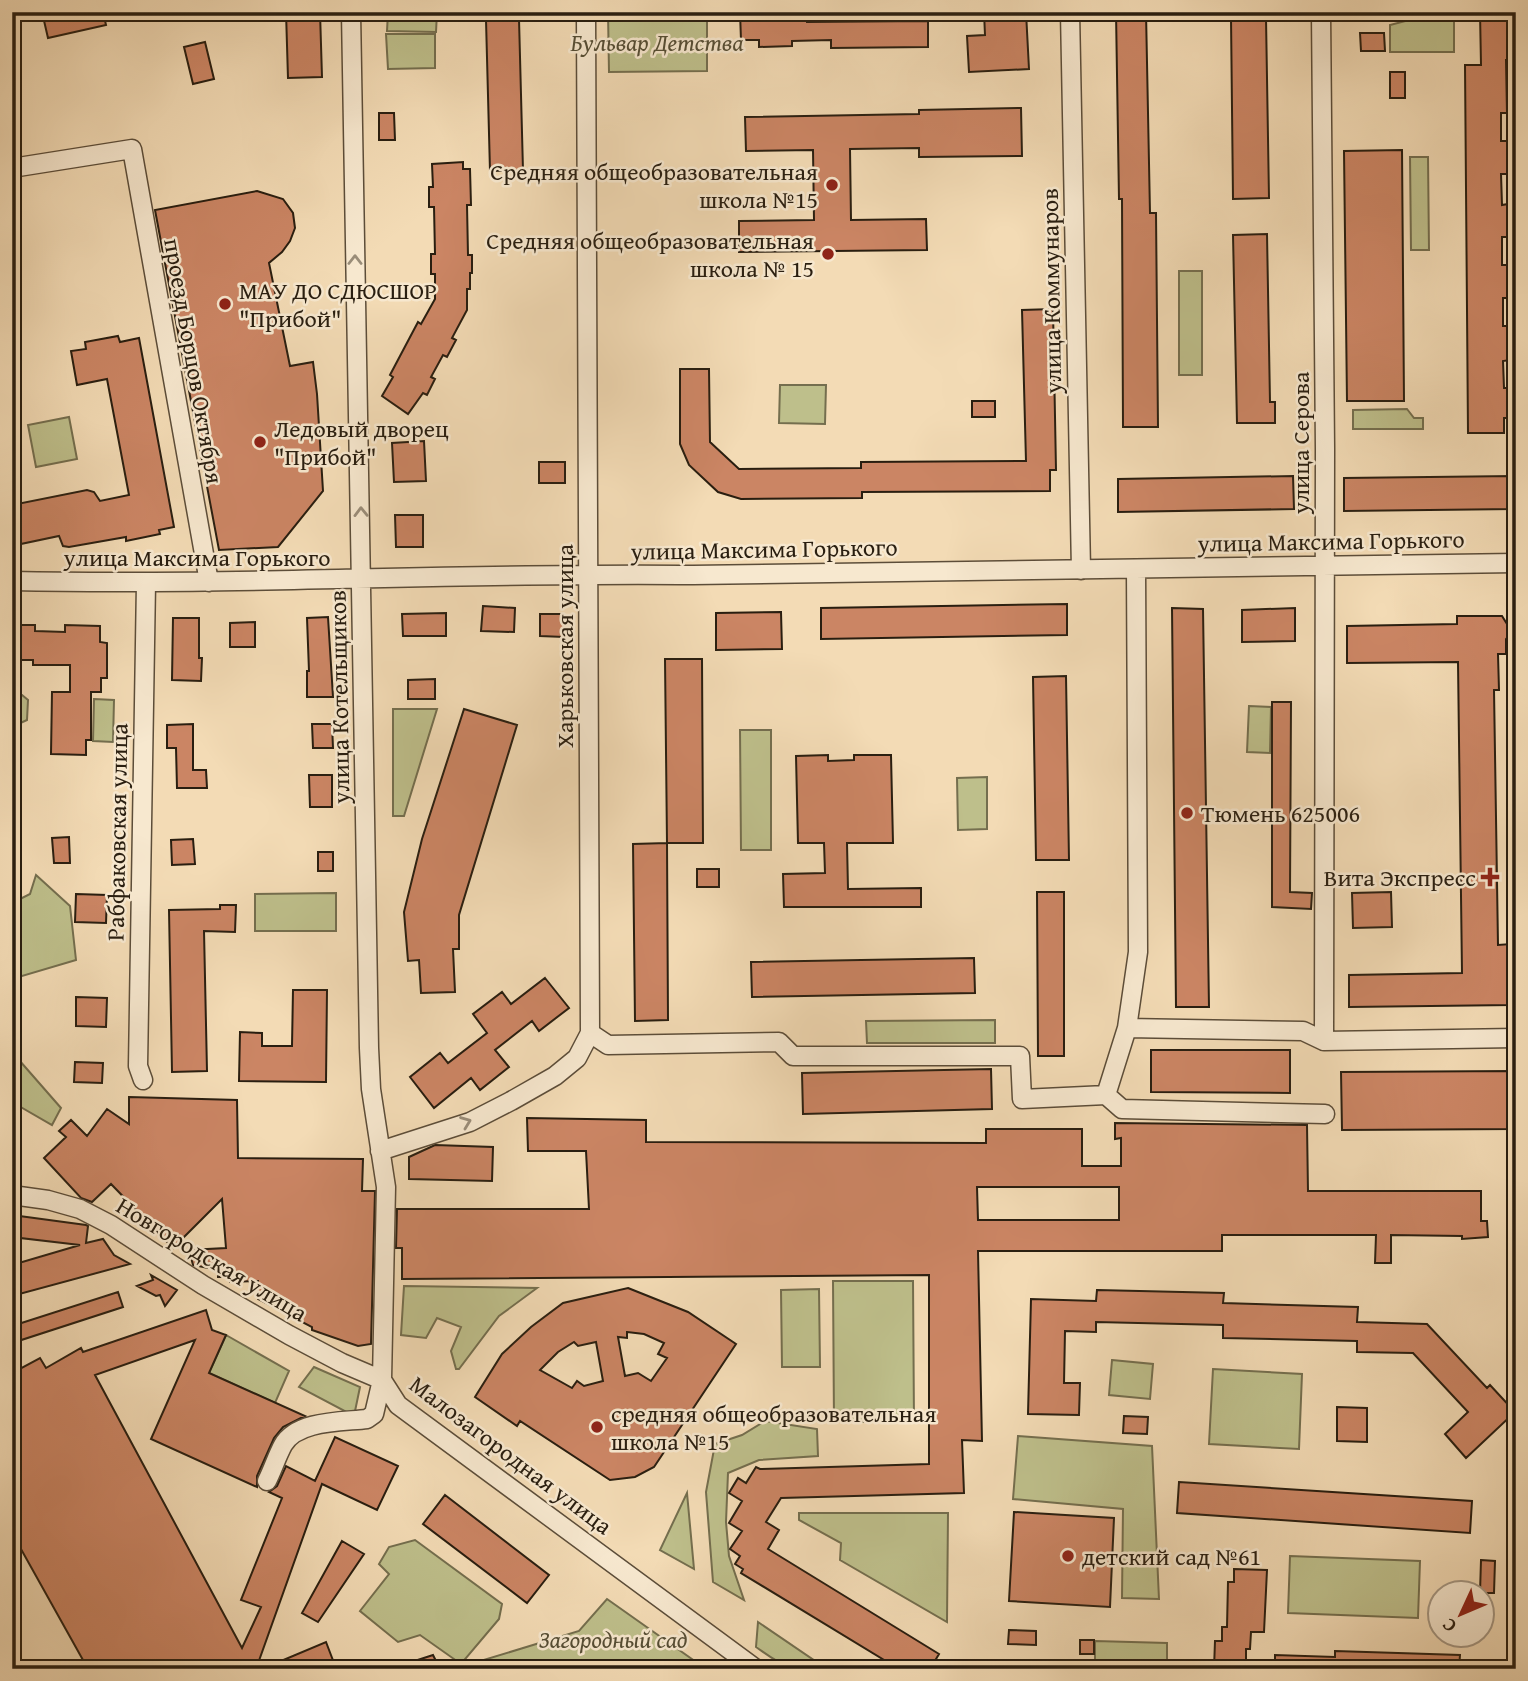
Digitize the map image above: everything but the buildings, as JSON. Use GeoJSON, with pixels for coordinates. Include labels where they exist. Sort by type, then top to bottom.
{"type":"FeatureCollection","features":[{"type":"Feature","properties":{"kind":"street","name":"улица Котельщиков"},"geometry":{"type":"LineString","coordinates":[[351,12],[369,1048],[371,1089],[386,1187],[382,1380]]}},
{"type":"Feature","properties":{"kind":"street","name":"Харьковская улица"},"geometry":{"type":"LineString","coordinates":[[586,12],[590,1033]]}},
{"type":"Feature","properties":{"kind":"street","name":"улица Коммунаров"},"geometry":{"type":"LineString","coordinates":[[1070,12],[1081,569]]}},
{"type":"Feature","properties":{"kind":"street","name":"улица Серова"},"geometry":{"type":"LineString","coordinates":[[1321,12],[1324,1041]]}},
{"type":"Feature","properties":{"kind":"street","name":"проезд Борцов Октября"},"geometry":{"type":"LineString","coordinates":[[12,168],[132,149],[209,582]]}},
{"type":"Feature","properties":{"kind":"street","name":"улица Максима Горького"},"geometry":{"type":"LineString","coordinates":[[12,581],[146,583],[588,574],[693,575],[1516,563]]}},
{"type":"Feature","properties":{"kind":"street"},"geometry":{"type":"LineString","coordinates":[[1107,1095],[1126,1028],[1138,951],[1136,569]]}},
{"type":"Feature","properties":{"kind":"street","name":"Рабфаковская улица"},"geometry":{"type":"LineString","coordinates":[[143,1080],[138,1066],[146,583]]}},
{"type":"Feature","properties":{"kind":"street"},"geometry":{"type":"LineString","coordinates":[[1126,1028],[1303,1031],[1324,1041],[1516,1038]]}},
{"type":"Feature","properties":{"kind":"street"},"geometry":{"type":"LineString","coordinates":[[380,1151],[470,1122],[511,1101],[555,1076],[577,1058],[590,1033],[608,1045],[779,1042],[793,1056],[1020,1056],[1022,1099],[1107,1095],[1122,1109],[1325,1114]]}},
{"type":"Feature","properties":{"kind":"street","name":"Новгородская улица"},"geometry":{"type":"LineString","coordinates":[[12,1195],[48,1200],[80,1209],[111,1225],[203,1285],[289,1335],[342,1363],[382,1380]]}},
{"type":"Feature","properties":{"kind":"street","name":"Малозагородная улица"},"geometry":{"type":"LineString","coordinates":[[267,1481],[284,1443],[293,1434],[315,1426],[367,1419],[374,1414],[382,1380]]}},
{"type":"Feature","properties":{"kind":"street","name":"Малозагородная улица"},"geometry":{"type":"LineString","coordinates":[[382,1380],[398,1405],[756,1669]]}},
{"type":"Feature","properties":{"kind":"green space"},"geometry":{"type":"Polygon","coordinates":[[[388,12],[437,12],[436,32],[387,31],[388,12]]]}},
{"type":"Feature","properties":{"kind":"green space","name":"Бульвар Детства"},"geometry":{"type":"Polygon","coordinates":[[[608,12],[707,12],[707,71],[609,72],[608,12]]]}},
{"type":"Feature","properties":{"kind":"green space"},"geometry":{"type":"Polygon","coordinates":[[[1413,19],[1454,19],[1454,52],[1390,52],[1390,25],[1413,19]]]}},
{"type":"Feature","properties":{"kind":"green space"},"geometry":{"type":"Polygon","coordinates":[[[386,34],[435,34],[435,68],[388,69],[386,34]]]}},
{"type":"Feature","properties":{"kind":"green space"},"geometry":{"type":"Polygon","coordinates":[[[1410,157],[1428,157],[1429,250],[1411,250],[1410,157]]]}},
{"type":"Feature","properties":{"kind":"green space"},"geometry":{"type":"Polygon","coordinates":[[[1179,271],[1202,271],[1202,375],[1179,375],[1179,271]]]}},
{"type":"Feature","properties":{"kind":"green space"},"geometry":{"type":"Polygon","coordinates":[[[780,385],[826,385],[825,424],[779,423],[780,385]]]}},
{"type":"Feature","properties":{"kind":"green space"},"geometry":{"type":"Polygon","coordinates":[[[1407,409],[1414,418],[1423,418],[1423,429],[1353,429],[1353,410],[1407,409]]]}},
{"type":"Feature","properties":{"kind":"green space"},"geometry":{"type":"Polygon","coordinates":[[[69,417],[77,459],[36,467],[28,425],[69,417]]]}},
{"type":"Feature","properties":{"kind":"green space"},"geometry":{"type":"Polygon","coordinates":[[[12,695],[22,695],[28,700],[27,720],[14,726],[12,695]]]}},
{"type":"Feature","properties":{"kind":"green space"},"geometry":{"type":"Polygon","coordinates":[[[94,699],[114,700],[113,742],[93,741],[94,699]]]}},
{"type":"Feature","properties":{"kind":"green space"},"geometry":{"type":"Polygon","coordinates":[[[1249,706],[1271,707],[1270,753],[1247,752],[1249,706]]]}},
{"type":"Feature","properties":{"kind":"green space"},"geometry":{"type":"Polygon","coordinates":[[[393,709],[437,709],[404,816],[393,816],[393,709]]]}},
{"type":"Feature","properties":{"kind":"green space"},"geometry":{"type":"Polygon","coordinates":[[[740,730],[771,730],[771,850],[741,850],[740,730]]]}},
{"type":"Feature","properties":{"kind":"green space"},"geometry":{"type":"Polygon","coordinates":[[[987,777],[987,829],[958,830],[957,778],[987,777]]]}},
{"type":"Feature","properties":{"kind":"green space"},"geometry":{"type":"Polygon","coordinates":[[[36,875],[70,906],[76,960],[12,979],[12,903],[30,894],[36,875]]]}},
{"type":"Feature","properties":{"kind":"green space"},"geometry":{"type":"Polygon","coordinates":[[[336,893],[336,931],[255,931],[255,894],[336,893]]]}},
{"type":"Feature","properties":{"kind":"green space"},"geometry":{"type":"Polygon","coordinates":[[[995,1020],[995,1043],[867,1043],[866,1021],[995,1020]]]}},
{"type":"Feature","properties":{"kind":"green space"},"geometry":{"type":"Polygon","coordinates":[[[12,1022],[19,1060],[61,1108],[52,1125],[12,1102],[12,1022]]]}},
{"type":"Feature","properties":{"kind":"green space"},"geometry":{"type":"Polygon","coordinates":[[[833,1281],[913,1281],[914,1422],[834,1422],[833,1281]]]}},
{"type":"Feature","properties":{"kind":"green space"},"geometry":{"type":"Polygon","coordinates":[[[404,1286],[537,1288],[499,1316],[459,1369],[456,1369],[451,1351],[461,1327],[437,1318],[426,1338],[401,1335],[404,1286]]]}},
{"type":"Feature","properties":{"kind":"green space"},"geometry":{"type":"Polygon","coordinates":[[[819,1289],[820,1367],[782,1367],[781,1290],[819,1289]]]}},
{"type":"Feature","properties":{"kind":"green space"},"geometry":{"type":"Polygon","coordinates":[[[226,1335],[289,1371],[275,1403],[209,1373],[226,1335]]]}},
{"type":"Feature","properties":{"kind":"green space"},"geometry":{"type":"Polygon","coordinates":[[[1112,1360],[1153,1364],[1150,1399],[1109,1395],[1112,1360]]]}},
{"type":"Feature","properties":{"kind":"green space"},"geometry":{"type":"Polygon","coordinates":[[[314,1367],[360,1387],[354,1416],[299,1387],[314,1367]]]}},
{"type":"Feature","properties":{"kind":"green space"},"geometry":{"type":"Polygon","coordinates":[[[1213,1369],[1302,1374],[1299,1449],[1209,1444],[1213,1369]]]}},
{"type":"Feature","properties":{"kind":"green space"},"geometry":{"type":"Polygon","coordinates":[[[765,1421],[817,1429],[818,1456],[759,1460],[728,1473],[726,1522],[729,1556],[744,1600],[713,1582],[706,1492],[715,1444],[742,1435],[765,1421]]]}},
{"type":"Feature","properties":{"kind":"green space"},"geometry":{"type":"Polygon","coordinates":[[[1018,1436],[1152,1446],[1159,1599],[1122,1598],[1123,1509],[1013,1499],[1018,1436]]]}},
{"type":"Feature","properties":{"kind":"green space"},"geometry":{"type":"Polygon","coordinates":[[[687,1493],[694,1569],[660,1550],[687,1493]]]}},
{"type":"Feature","properties":{"kind":"green space"},"geometry":{"type":"Polygon","coordinates":[[[799,1513],[948,1513],[947,1622],[840,1560],[841,1543],[799,1520],[799,1513]]]}},
{"type":"Feature","properties":{"kind":"green space"},"geometry":{"type":"Polygon","coordinates":[[[415,1540],[502,1604],[499,1619],[461,1664],[420,1635],[398,1642],[360,1611],[389,1574],[379,1564],[389,1547],[415,1540]]]}},
{"type":"Feature","properties":{"kind":"green space"},"geometry":{"type":"Polygon","coordinates":[[[1290,1556],[1420,1561],[1418,1618],[1288,1613],[1290,1556]]]}},
{"type":"Feature","properties":{"kind":"green space","name":"Загородный сад"},"geometry":{"type":"Polygon","coordinates":[[[607,1599],[706,1669],[454,1669],[579,1631],[607,1599]]]}},
{"type":"Feature","properties":{"kind":"green space"},"geometry":{"type":"Polygon","coordinates":[[[758,1622],[821,1665],[812,1669],[795,1669],[756,1647],[758,1622]]]}},
{"type":"Feature","properties":{"kind":"green space"},"geometry":{"type":"Polygon","coordinates":[[[1095,1641],[1167,1643],[1167,1669],[1095,1669],[1095,1641]]]}},
{"type":"Feature","properties":{"kind":"place","name":"Средняя общеобразовательная школа №15"},"geometry":{"type":"Point","coordinates":[832,185]}},
{"type":"Feature","properties":{"kind":"place","name":"Средняя общеобразовательная школа № 15"},"geometry":{"type":"Point","coordinates":[828,254]}},
{"type":"Feature","properties":{"kind":"place","name":"МАУ ДО СДЮСШОР \"Прибой\""},"geometry":{"type":"Point","coordinates":[225,304]}},
{"type":"Feature","properties":{"kind":"place","name":"Ледовый дворец \"Прибой\""},"geometry":{"type":"Point","coordinates":[260,442]}},
{"type":"Feature","properties":{"kind":"place","name":"Тюмень 625006"},"geometry":{"type":"Point","coordinates":[1187,813]}},
{"type":"Feature","properties":{"kind":"place","name":"Вита Экспресс"},"geometry":{"type":"Point","coordinates":[1490,877]}},
{"type":"Feature","properties":{"kind":"place","name":"средняя общеобразовательная школа №15"},"geometry":{"type":"Point","coordinates":[597,1427]}},
{"type":"Feature","properties":{"kind":"place","name":"детский сад №61"},"geometry":{"type":"Point","coordinates":[1068,1556]}}]}
